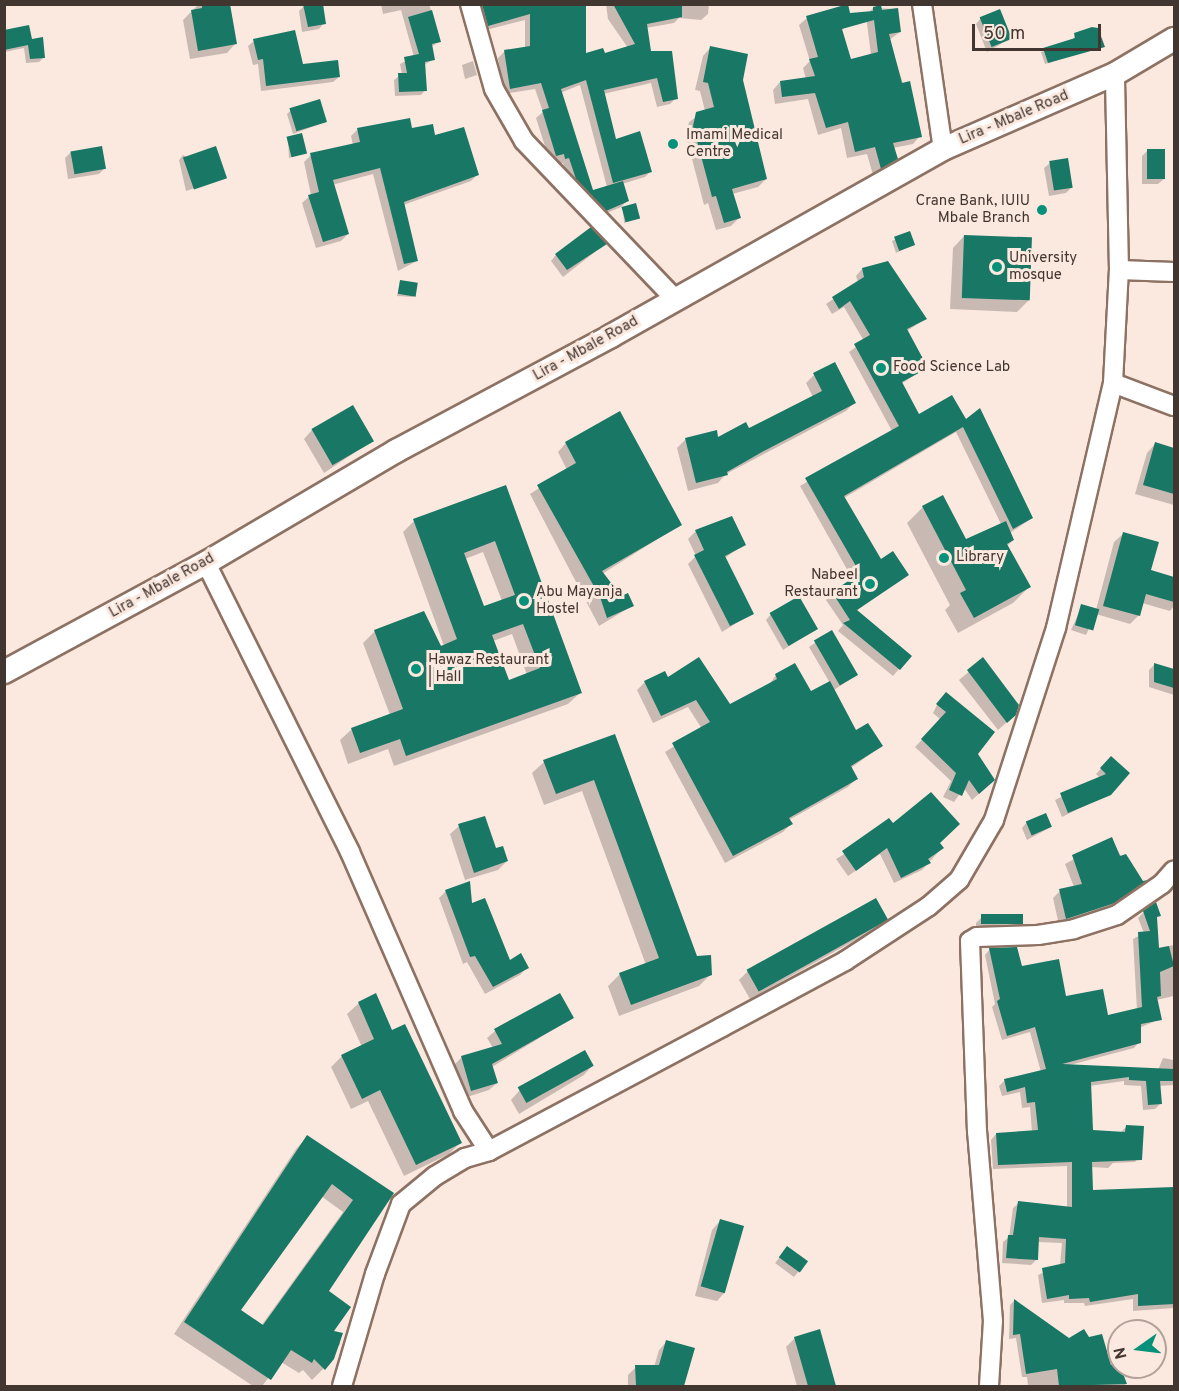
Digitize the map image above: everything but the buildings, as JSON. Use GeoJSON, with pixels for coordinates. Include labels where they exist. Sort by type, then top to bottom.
{"type":"FeatureCollection","features":[{"type":"Feature","properties":{"kind":"main road","name":"Lira - Mbale Road"},"geometry":{"type":"LineString","coordinates":[[4,672],[206,563],[396,451],[943,149],[1114,74],[1174,39]]}},
{"type":"Feature","properties":{"kind":"street"},"geometry":{"type":"LineString","coordinates":[[470,4],[494,89],[524,141],[675,299]]}},
{"type":"Feature","properties":{"kind":"street"},"geometry":{"type":"LineString","coordinates":[[922,4],[943,149]]}},
{"type":"Feature","properties":{"kind":"street"},"geometry":{"type":"LineString","coordinates":[[342,1386],[375,1274],[401,1204],[435,1176],[465,1158],[489,1151],[845,961],[929,906],[958,880],[994,820],[1056,628],[1113,383],[1119,270],[1114,74]]}},
{"type":"Feature","properties":{"kind":"street"},"geometry":{"type":"LineString","coordinates":[[1119,270],[1174,272]]}},
{"type":"Feature","properties":{"kind":"street"},"geometry":{"type":"LineString","coordinates":[[1113,383],[1174,406]]}},
{"type":"Feature","properties":{"kind":"street"},"geometry":{"type":"LineString","coordinates":[[206,563],[350,852],[463,1111],[489,1151]]}},
{"type":"Feature","properties":{"kind":"street"},"geometry":{"type":"LineString","coordinates":[[989,1386],[993,1321],[977,1132],[970,941],[976,937],[1038,935],[1074,929],[1117,915],[1162,884],[1174,870]]}},
{"type":"Feature","properties":{"kind":"place","name":"Imami Medical Centre"},"geometry":{"type":"Point","coordinates":[673,144]}},
{"type":"Feature","properties":{"kind":"place","name":"Crane Bank, IUIU Mbale Branch"},"geometry":{"type":"Point","coordinates":[1042,210]}},
{"type":"Feature","properties":{"kind":"place","name":"University mosque"},"geometry":{"type":"Point","coordinates":[997,267]}},
{"type":"Feature","properties":{"kind":"place","name":"Food Science Lab"},"geometry":{"type":"Point","coordinates":[881,368]}},
{"type":"Feature","properties":{"kind":"place","name":"Library"},"geometry":{"type":"Point","coordinates":[944,558]}},
{"type":"Feature","properties":{"kind":"place","name":"Nabeel Restaurant"},"geometry":{"type":"Point","coordinates":[870,584]}},
{"type":"Feature","properties":{"kind":"place","name":"Abu Mayanja Hostel"},"geometry":{"type":"Point","coordinates":[524,601]}},
{"type":"Feature","properties":{"kind":"place","name":"Hawaz Restaurant | Hall"},"geometry":{"type":"Point","coordinates":[416,669]}}]}
